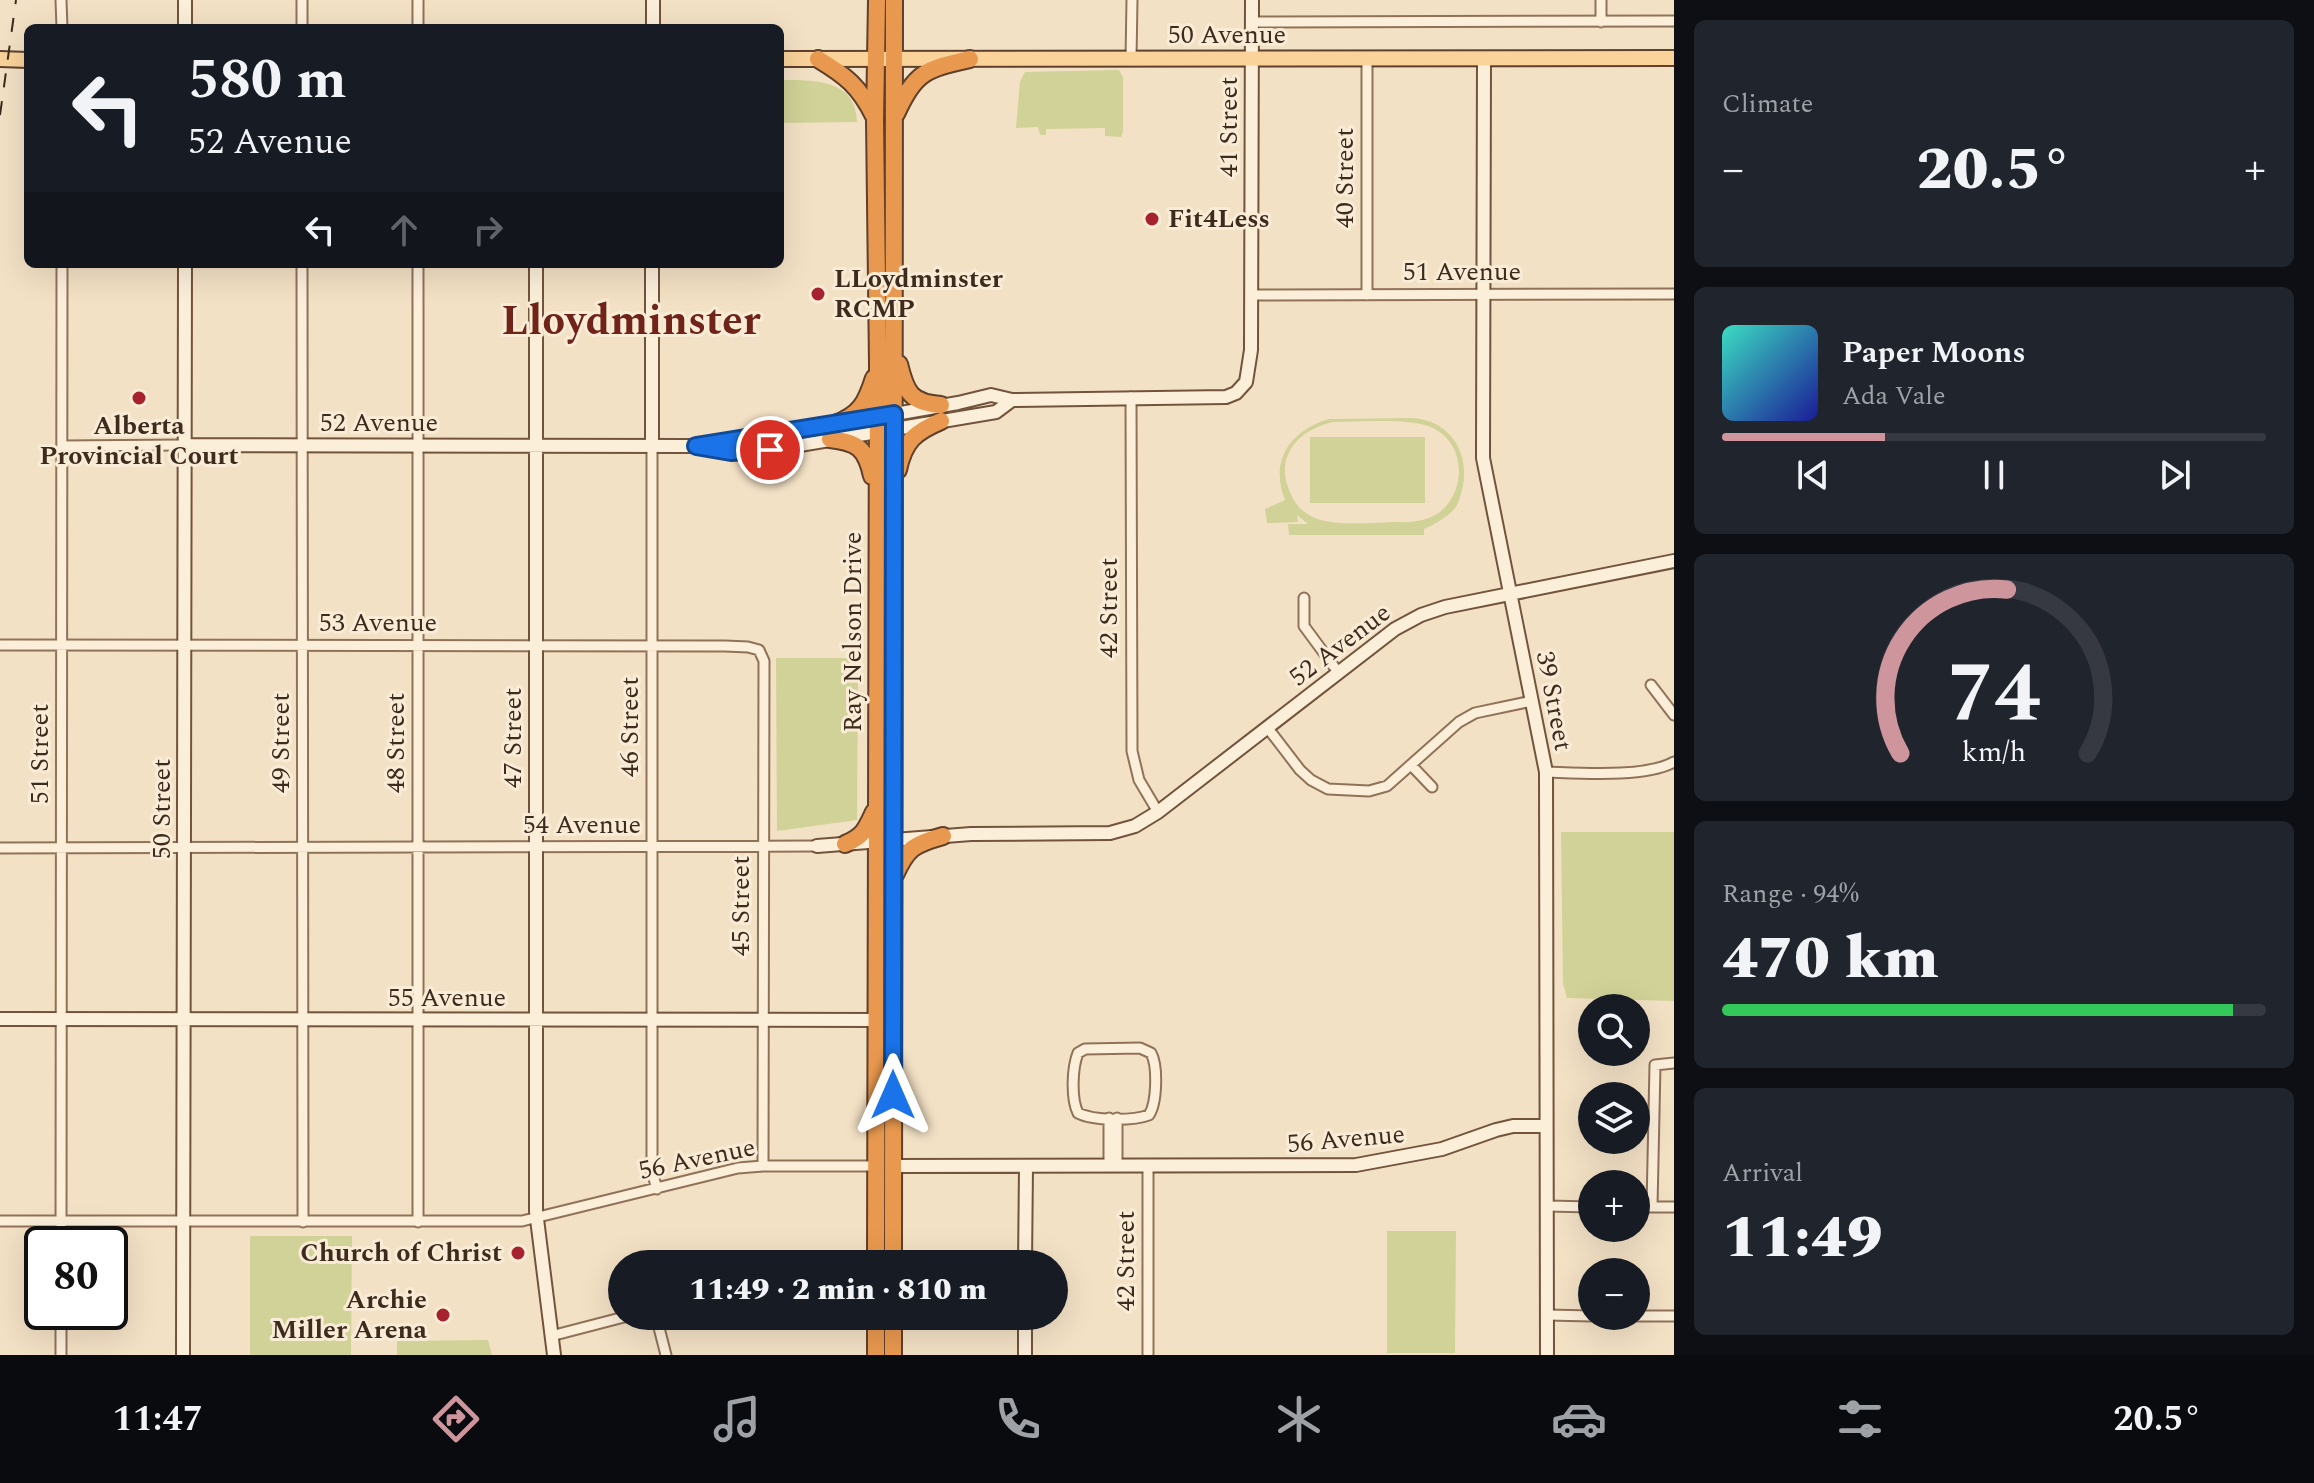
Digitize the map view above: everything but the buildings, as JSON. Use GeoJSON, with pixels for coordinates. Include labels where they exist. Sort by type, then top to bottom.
{"type":"FeatureCollection","features":[{"type":"Feature","properties":{"kind":"highway","name":"Ray Nelson Drive"},"geometry":{"type":"LineString","coordinates":[[877,0],[878,365],[894,491],[885,841],[885,1166],[892,1250]]}},
{"type":"Feature","properties":{"kind":"highway","name":"Ray Nelson Drive"},"geometry":{"type":"LineString","coordinates":[[885,1020],[893,881],[876,806],[877,501],[894,343],[894,0]]}},
{"type":"Feature","properties":{"kind":"highway"},"geometry":{"type":"LineString","coordinates":[[818,59],[856,85],[875,120]]}},
{"type":"Feature","properties":{"kind":"highway"},"geometry":{"type":"LineString","coordinates":[[894,119],[908,90],[923,74],[935,67],[970,59]]}},
{"type":"Feature","properties":{"kind":"highway"},"geometry":{"type":"LineString","coordinates":[[894,343],[901,373],[912,396],[941,413],[908,442],[894,491]]}},
{"type":"Feature","properties":{"kind":"highway"},"geometry":{"type":"LineString","coordinates":[[877,501],[870,469],[862,451],[832,431],[857,413],[867,398],[878,365]]}},
{"type":"Feature","properties":{"kind":"highway"},"geometry":{"type":"LineString","coordinates":[[894,544],[903,564]]}},
{"type":"Feature","properties":{"kind":"highway"},"geometry":{"type":"LineString","coordinates":[[845,844],[863,834],[876,806]]}},
{"type":"Feature","properties":{"kind":"highway"},"geometry":{"type":"LineString","coordinates":[[893,881],[903,857],[910,849],[923,841],[943,836]]}},
{"type":"Feature","properties":{"kind":"highway","name":"Ray Nelson Drive"},"geometry":{"type":"LineString","coordinates":[[877,1250],[885,1166]]}},
{"type":"Feature","properties":{"kind":"highway"},"geometry":{"type":"LineString","coordinates":[[876,1330],[876,1355]]}},
{"type":"Feature","properties":{"kind":"highway"},"geometry":{"type":"LineString","coordinates":[[893,1330],[893,1355]]}},
{"type":"Feature","properties":{"kind":"main road","name":"50 Avenue"},"geometry":{"type":"LineString","coordinates":[[784,59],[1674,58]]}},
{"type":"Feature","properties":{"kind":"main road"},"geometry":{"type":"LineString","coordinates":[[0,59],[24,60]]}},
{"type":"Feature","properties":{"kind":"street"},"geometry":{"type":"LineString","coordinates":[[61,0],[62,24]]}},
{"type":"Feature","properties":{"kind":"street"},"geometry":{"type":"LineString","coordinates":[[185,0],[185,24]]}},
{"type":"Feature","properties":{"kind":"street"},"geometry":{"type":"LineString","coordinates":[[302,0],[302,24]]}},
{"type":"Feature","properties":{"kind":"street"},"geometry":{"type":"LineString","coordinates":[[418,0],[418,24]]}},
{"type":"Feature","properties":{"kind":"street"},"geometry":{"type":"LineString","coordinates":[[653,0],[653,24]]}},
{"type":"Feature","properties":{"kind":"street"},"geometry":{"type":"LineString","coordinates":[[1131,59],[1132,0]]}},
{"type":"Feature","properties":{"kind":"street","name":"41 Street"},"geometry":{"type":"LineString","coordinates":[[1236,393],[1249,373],[1252,0]]}},
{"type":"Feature","properties":{"kind":"street"},"geometry":{"type":"LineString","coordinates":[[1601,0],[1601,22]]}},
{"type":"Feature","properties":{"kind":"street","name":"50 Avenue"},"geometry":{"type":"LineString","coordinates":[[1252,22],[1674,21]]}},
{"type":"Feature","properties":{"kind":"street","name":"39 Street"},"geometry":{"type":"LineString","coordinates":[[1484,59],[1483,458],[1546,772],[1547,1355]]}},
{"type":"Feature","properties":{"kind":"street","name":"40 Street"},"geometry":{"type":"LineString","coordinates":[[1367,60],[1367,295]]}},
{"type":"Feature","properties":{"kind":"street","name":"51 Street"},"geometry":{"type":"LineString","coordinates":[[61,1226],[62,268]]}},
{"type":"Feature","properties":{"kind":"street","name":"50 Street"},"geometry":{"type":"LineString","coordinates":[[183,1355],[185,268]]}},
{"type":"Feature","properties":{"kind":"street","name":"49 Street"},"geometry":{"type":"LineString","coordinates":[[302,268],[303,1222]]}},
{"type":"Feature","properties":{"kind":"street","name":"48 Street"},"geometry":{"type":"LineString","coordinates":[[418,268],[418,1222]]}},
{"type":"Feature","properties":{"kind":"street","name":"47 Street"},"geometry":{"type":"LineString","coordinates":[[536,268],[537,1219],[554,1355]]}},
{"type":"Feature","properties":{"kind":"street","name":"46 Street"},"geometry":{"type":"LineString","coordinates":[[652,268],[652,1172],[657,1189]]}},
{"type":"Feature","properties":{"kind":"street","name":"51 Avenue"},"geometry":{"type":"LineString","coordinates":[[1251,295],[1674,294]]}},
{"type":"Feature","properties":{"kind":"street","name":"52 Avenue"},"geometry":{"type":"LineString","coordinates":[[62,446],[696,446],[886,423],[941,413],[991,395],[1012,400],[1214,398],[1236,393]]}},
{"type":"Feature","properties":{"kind":"street","name":"42 Street"},"geometry":{"type":"LineString","coordinates":[[1131,397],[1132,751],[1139,780],[1158,812]]}},
{"type":"Feature","properties":{"kind":"street","name":"52 Avenue"},"geometry":{"type":"LineString","coordinates":[[1158,812],[1338,672],[1412,619],[1445,607],[1674,561]]}},
{"type":"Feature","properties":{"kind":"street"},"geometry":{"type":"LineString","coordinates":[[1304,598],[1304,626],[1338,672]]}},
{"type":"Feature","properties":{"kind":"street","name":"53 Avenue"},"geometry":{"type":"LineString","coordinates":[[0,645],[756,648]]}},
{"type":"Feature","properties":{"kind":"street","name":"45 Street"},"geometry":{"type":"LineString","coordinates":[[756,648],[764,661],[763,1166]]}},
{"type":"Feature","properties":{"kind":"street"},"geometry":{"type":"LineString","coordinates":[[1651,685],[1674,715]]}},
{"type":"Feature","properties":{"kind":"street"},"geometry":{"type":"LineString","coordinates":[[1267,727],[1311,780],[1328,789],[1369,791],[1387,786],[1459,722],[1475,713],[1532,701]]}},
{"type":"Feature","properties":{"kind":"street"},"geometry":{"type":"LineString","coordinates":[[1546,772],[1648,771],[1674,762]]}},
{"type":"Feature","properties":{"kind":"street"},"geometry":{"type":"LineString","coordinates":[[1411,765],[1432,787]]}},
{"type":"Feature","properties":{"kind":"street","name":"54 Avenue"},"geometry":{"type":"LineString","coordinates":[[0,848],[817,846],[943,836],[1110,833],[1135,826],[1158,812]]}},
{"type":"Feature","properties":{"kind":"street","name":"55 Avenue"},"geometry":{"type":"LineString","coordinates":[[0,1019],[885,1020]]}},
{"type":"Feature","properties":{"kind":"street"},"geometry":{"type":"LineString","coordinates":[[1085,1049],[1146,1050],[1155,1061],[1153,1110],[1144,1118],[1113,1118],[1083,1116],[1075,1109],[1078,1053],[1085,1049]]}},
{"type":"Feature","properties":{"kind":"street"},"geometry":{"type":"LineString","coordinates":[[1674,1063],[1655,1065],[1653,1075],[1652,1207],[1674,1207]]}},
{"type":"Feature","properties":{"kind":"street"},"geometry":{"type":"LineString","coordinates":[[1113,1118],[1113,1166]]}},
{"type":"Feature","properties":{"kind":"street","name":"56 Avenue"},"geometry":{"type":"LineString","coordinates":[[0,1221],[522,1221],[738,1168],[1356,1165],[1442,1149],[1513,1126],[1546,1126]]}},
{"type":"Feature","properties":{"kind":"street"},"geometry":{"type":"LineString","coordinates":[[1025,1250],[1026,1166]]}},
{"type":"Feature","properties":{"kind":"street","name":"42 Street"},"geometry":{"type":"LineString","coordinates":[[1148,1167],[1148,1355]]}},
{"type":"Feature","properties":{"kind":"street"},"geometry":{"type":"LineString","coordinates":[[1547,1206],[1578,1207]]}},
{"type":"Feature","properties":{"kind":"street"},"geometry":{"type":"LineString","coordinates":[[1547,1315],[1578,1316]]}},
{"type":"Feature","properties":{"kind":"street"},"geometry":{"type":"LineString","coordinates":[[1650,1316],[1674,1316]]}},
{"type":"Feature","properties":{"kind":"street"},"geometry":{"type":"LineString","coordinates":[[551,1336],[608,1321]]}},
{"type":"Feature","properties":{"kind":"street"},"geometry":{"type":"LineString","coordinates":[[61,1330],[61,1355]]}},
{"type":"Feature","properties":{"kind":"street"},"geometry":{"type":"LineString","coordinates":[[660,1330],[666,1355]]}},
{"type":"Feature","properties":{"kind":"street"},"geometry":{"type":"LineString","coordinates":[[1025,1330],[1025,1355]]}},
{"type":"Feature","properties":{"kind":"green space"},"geometry":{"type":"Polygon","coordinates":[[[1119,70],[1123,77],[1121,137],[1105,136],[1105,128],[1046,129],[1046,135],[1040,135],[1038,127],[1016,128],[1020,82],[1025,72],[1119,70]]]}},
{"type":"Feature","properties":{"kind":"green space"},"geometry":{"type":"Polygon","coordinates":[[[784,80],[818,82],[841,89],[855,108],[857,122],[784,123],[784,80]]]}},
{"type":"Feature","properties":{"kind":"green space"},"geometry":{"type":"Polygon","coordinates":[[[1413,418],[1438,425],[1455,442],[1463,464],[1462,490],[1456,506],[1445,517],[1424,529],[1424,535],[1289,535],[1288,524],[1308,524],[1297,515],[1298,522],[1267,523],[1265,509],[1285,500],[1280,472],[1287,449],[1294,439],[1329,419],[1413,418]],[[1386,421],[1321,425],[1302,437],[1294,444],[1285,463],[1288,487],[1305,513],[1334,522],[1410,522],[1431,517],[1449,503],[1458,481],[1457,457],[1453,446],[1435,429],[1414,423],[1386,421]]]}},
{"type":"Feature","properties":{"kind":"green space"},"geometry":{"type":"Polygon","coordinates":[[[1310,437],[1425,437],[1425,503],[1310,503],[1310,437]]]}},
{"type":"Feature","properties":{"kind":"green space"},"geometry":{"type":"Polygon","coordinates":[[[776,658],[858,658],[857,820],[777,831],[776,658]]]}},
{"type":"Feature","properties":{"kind":"green space"},"geometry":{"type":"Polygon","coordinates":[[[1561,832],[1674,832],[1674,1001],[1650,1000],[1650,994],[1578,994],[1578,998],[1567,998],[1563,984],[1561,832]]]}},
{"type":"Feature","properties":{"kind":"green space"},"geometry":{"type":"Polygon","coordinates":[[[1387,1231],[1456,1231],[1455,1353],[1387,1353],[1387,1231]]]}},
{"type":"Feature","properties":{"kind":"green space"},"geometry":{"type":"Polygon","coordinates":[[[250,1236],[352,1236],[351,1355],[250,1355],[250,1236]]]}},
{"type":"Feature","properties":{"kind":"green space"},"geometry":{"type":"Polygon","coordinates":[[[488,1340],[492,1355],[397,1355],[397,1341],[488,1340]]]}},
{"type":"Feature","properties":{"kind":"railway"},"geometry":{"type":"LineString","coordinates":[[0,115],[16,0]]}},
{"type":"Feature","properties":{"kind":"place","name":"Fit4Less"},"geometry":{"type":"Point","coordinates":[1152,219]}},
{"type":"Feature","properties":{"kind":"place","name":"LLoydminster RCMP"},"geometry":{"type":"Point","coordinates":[818,294]}},
{"type":"Feature","properties":{"kind":"place","name":"Alberta Provincial Court"},"geometry":{"type":"Point","coordinates":[139,398]}},
{"type":"Feature","properties":{"kind":"place","name":"Church of Christ"},"geometry":{"type":"Point","coordinates":[518,1253]}},
{"type":"Feature","properties":{"kind":"place","name":"Archie Miller Arena"},"geometry":{"type":"Point","coordinates":[443,1315]}},
{"type":"Feature","properties":{"kind":"district","name":"Lloydminster"},"geometry":{"type":"Point","coordinates":[631,321]}},
{"type":"Feature","properties":{"kind":"route"},"geometry":{"type":"LineString","coordinates":[[770,450],[731,452],[696,446],[894,414],[893,1095]]}}]}
